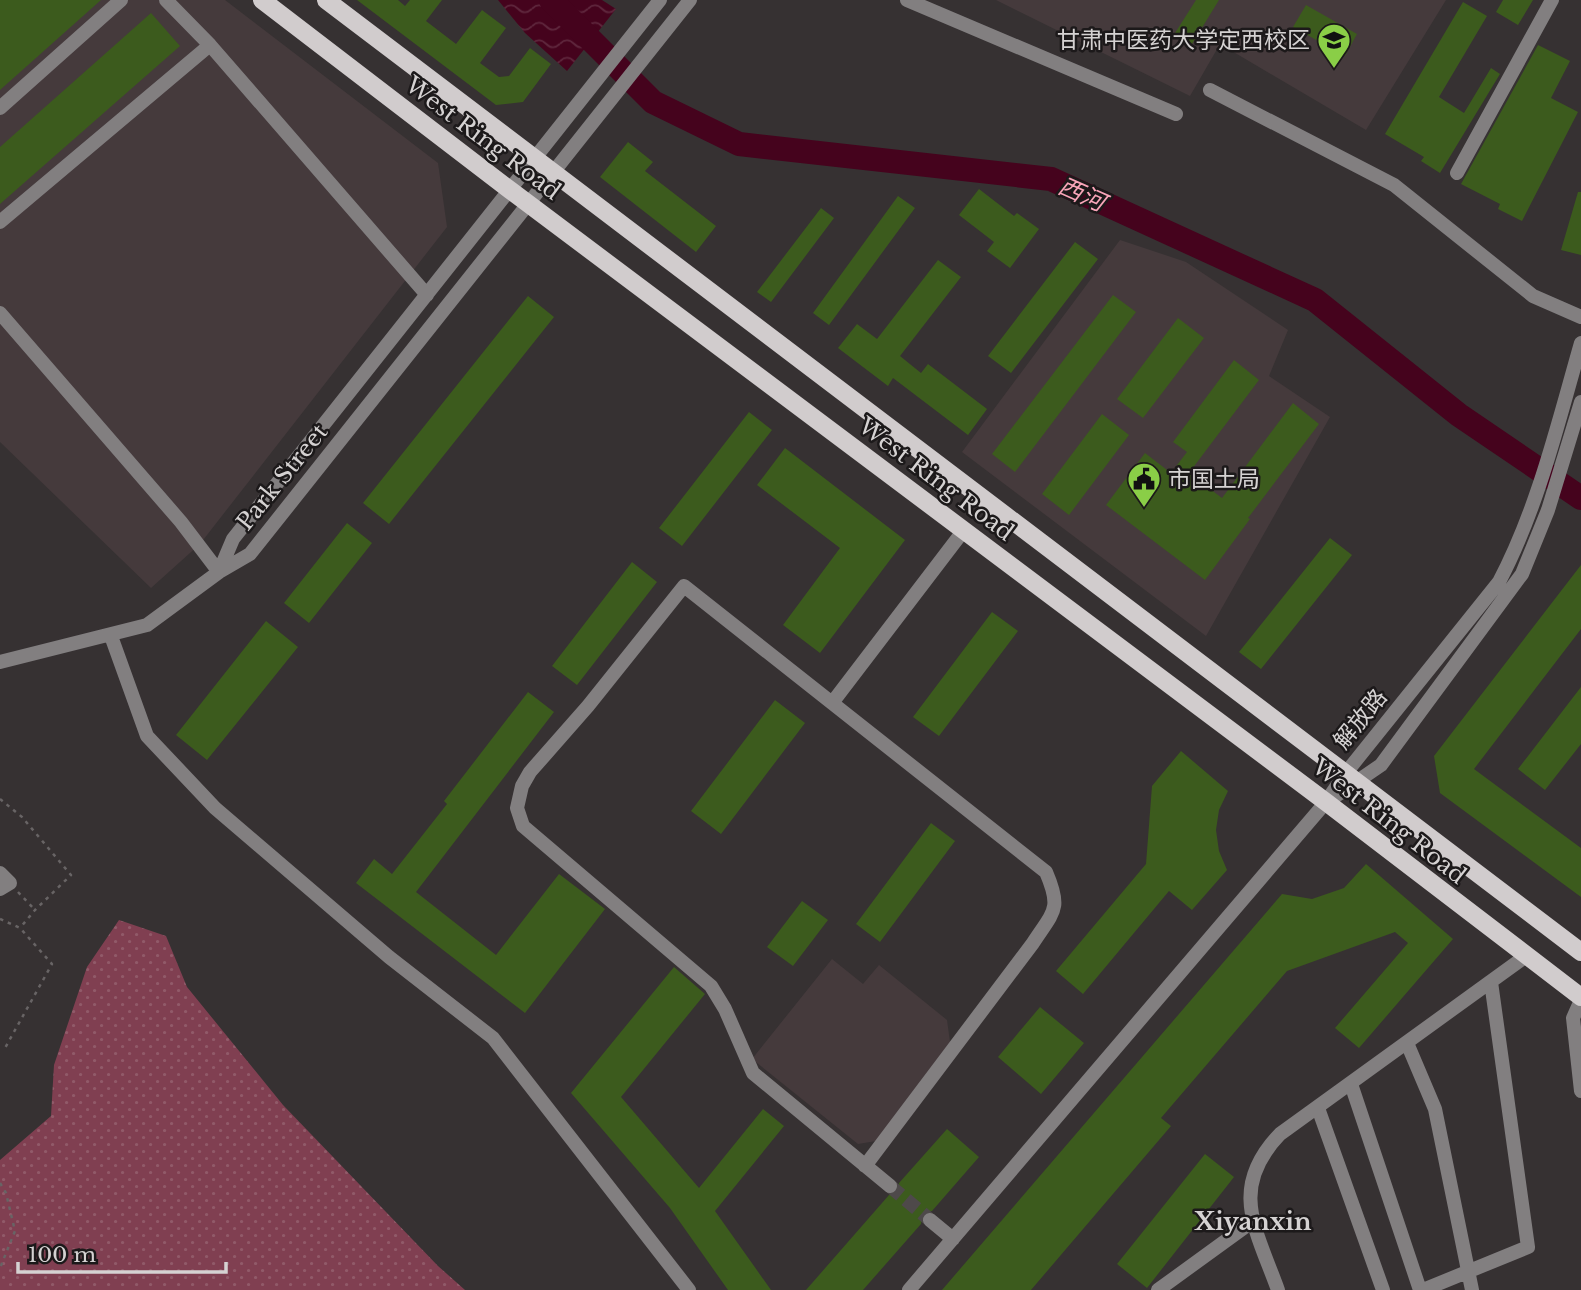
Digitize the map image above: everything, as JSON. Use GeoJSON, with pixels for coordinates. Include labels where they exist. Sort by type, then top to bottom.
{"type":"FeatureCollection","features":[{"type":"Feature","properties":{"kind":"main road","name":"West Ring Road"},"geometry":{"type":"LineString","coordinates":[[262,0],[510,190],[1326,802],[1581,999]]}},
{"type":"Feature","properties":{"kind":"main road","name":"West Ring Road"},"geometry":{"type":"LineString","coordinates":[[326,0],[1581,952]]}},
{"type":"Feature","properties":{"kind":"street"},"geometry":{"type":"LineString","coordinates":[[0,107],[121,0]]}},
{"type":"Feature","properties":{"kind":"street"},"geometry":{"type":"LineString","coordinates":[[166,0],[210,45],[427,295]]}},
{"type":"Feature","properties":{"kind":"street","name":"Park Street"},"geometry":{"type":"LineString","coordinates":[[219,572],[250,554],[690,0]]}},
{"type":"Feature","properties":{"kind":"street"},"geometry":{"type":"LineString","coordinates":[[907,0],[932,13],[1176,114]]}},
{"type":"Feature","properties":{"kind":"street"},"geometry":{"type":"LineString","coordinates":[[1457,173],[1552,0]]}},
{"type":"Feature","properties":{"kind":"street","name":"Park Street"},"geometry":{"type":"LineString","coordinates":[[219,572],[233,539],[656,5]]}},
{"type":"Feature","properties":{"kind":"street"},"geometry":{"type":"LineString","coordinates":[[0,222],[210,45]]}},
{"type":"Feature","properties":{"kind":"street"},"geometry":{"type":"LineString","coordinates":[[1210,90],[1394,185],[1533,296],[1581,317]]}},
{"type":"Feature","properties":{"kind":"street"},"geometry":{"type":"LineString","coordinates":[[0,313],[181,522],[219,572],[147,625],[0,662]]}},
{"type":"Feature","properties":{"kind":"street","name":"解放路"},"geometry":{"type":"LineString","coordinates":[[909,1290],[1326,802],[1351,778],[1499,582],[1510,562],[1533,500],[1581,343]]}},
{"type":"Feature","properties":{"kind":"street","name":"解放路"},"geometry":{"type":"LineString","coordinates":[[1351,778],[1381,765],[1522,574],[1548,510],[1581,402]]}},
{"type":"Feature","properties":{"kind":"street"},"geometry":{"type":"LineString","coordinates":[[832,703],[964,530]]}},
{"type":"Feature","properties":{"kind":"street"},"geometry":{"type":"LineString","coordinates":[[865,1166],[1033,943],[1055,910],[1055,895],[1046,872],[684,586],[588,706],[530,772],[522,786],[517,808],[523,825],[711,986],[725,1009],[753,1073],[865,1166],[890,1186]]}},
{"type":"Feature","properties":{"kind":"street"},"geometry":{"type":"LineString","coordinates":[[111,636],[147,736],[215,808],[389,957],[493,1038],[689,1290]]}},
{"type":"Feature","properties":{"kind":"street"},"geometry":{"type":"LineString","coordinates":[[1278,1290],[1253,1221],[1249,1197],[1253,1173],[1264,1151],[1280,1134],[1526,956]]}},
{"type":"Feature","properties":{"kind":"street"},"geometry":{"type":"LineString","coordinates":[[1352,1084],[1422,1290],[1528,1247],[1491,982]]}},
{"type":"Feature","properties":{"kind":"street"},"geometry":{"type":"LineString","coordinates":[[1581,999],[1573,1018],[1581,1091]]}},
{"type":"Feature","properties":{"kind":"street"},"geometry":{"type":"LineString","coordinates":[[1407,1043],[1435,1109],[1472,1290]]}},
{"type":"Feature","properties":{"kind":"street"},"geometry":{"type":"LineString","coordinates":[[1318,1108],[1383,1290]]}},
{"type":"Feature","properties":{"kind":"street"},"geometry":{"type":"LineString","coordinates":[[930,1220],[953,1239]]}},
{"type":"Feature","properties":{"kind":"street"},"geometry":{"type":"LineString","coordinates":[[1158,1290],[1253,1221]]}},
{"type":"Feature","properties":{"kind":"path"},"geometry":{"type":"LineString","coordinates":[[0,799],[23,817],[71,875],[20,928]]}},
{"type":"Feature","properties":{"kind":"path"},"geometry":{"type":"LineString","coordinates":[[3,881],[35,910]]}},
{"type":"Feature","properties":{"kind":"path"},"geometry":{"type":"LineString","coordinates":[[0,919],[20,928],[52,964],[5,1048]]}},
{"type":"Feature","properties":{"kind":"path"},"geometry":{"type":"LineString","coordinates":[[0,1183],[6,1193],[15,1231],[0,1268]]}},
{"type":"Feature","properties":{"kind":"shaded area"},"geometry":{"type":"Polygon","coordinates":[[[0,0],[225,0],[438,163],[447,227],[200,544],[151,588],[0,442],[0,0]]]}},
{"type":"Feature","properties":{"kind":"shaded area","name":"甘肃中医药大学定西校区"},"geometry":{"type":"Polygon","coordinates":[[[996,0],[1446,0],[1366,130],[1220,44],[1190,96],[996,0]]]}},
{"type":"Feature","properties":{"kind":"shaded area"},"geometry":{"type":"Polygon","coordinates":[[[1120,240],[1186,262],[1288,330],[1269,376],[1330,417],[1206,636],[962,452],[1120,240]]]}},
{"type":"Feature","properties":{"kind":"shaded area"},"geometry":{"type":"Polygon","coordinates":[[[119,920],[166,936],[187,987],[283,1105],[438,1266],[465,1290],[0,1290],[0,1160],[51,1116],[54,1065],[87,967],[119,920]]]}},
{"type":"Feature","properties":{"kind":"shaded area"},"geometry":{"type":"Polygon","coordinates":[[[832,959],[863,984],[879,965],[947,1020],[950,1042],[876,1141],[858,1144],[752,1059],[832,959]]]}},
{"type":"Feature","properties":{"kind":"water"},"geometry":{"type":"Polygon","coordinates":[[[498,0],[602,0],[616,9],[567,71],[525,33],[498,0]]]}},
{"type":"Feature","properties":{"kind":"building"},"geometry":{"type":"Polygon","coordinates":[[[0,0],[101,0],[0,90],[0,0]]]}},
{"type":"Feature","properties":{"kind":"building"},"geometry":{"type":"Polygon","coordinates":[[[357,0],[398,0],[405,6],[410,0],[442,0],[426,21],[456,44],[482,10],[506,28],[480,63],[499,77],[509,76],[530,48],[551,64],[523,102],[496,105],[357,0]]]}},
{"type":"Feature","properties":{"kind":"building"},"geometry":{"type":"Polygon","coordinates":[[[1196,0],[1219,0],[1192,44],[1175,33],[1196,0]]]}},
{"type":"Feature","properties":{"kind":"building"},"geometry":{"type":"Polygon","coordinates":[[[1503,0],[1533,0],[1518,25],[1496,12],[1503,0]]]}},
{"type":"Feature","properties":{"kind":"building"},"geometry":{"type":"Polygon","coordinates":[[[1463,2],[1487,16],[1439,97],[1464,113],[1491,68],[1500,74],[1440,173],[1421,161],[1424,157],[1385,134],[1463,2]]]}},
{"type":"Feature","properties":{"kind":"building"},"geometry":{"type":"Polygon","coordinates":[[[1306,5],[1357,34],[1345,56],[1293,27],[1306,5]]]}},
{"type":"Feature","properties":{"kind":"building"},"geometry":{"type":"Polygon","coordinates":[[[151,13],[180,46],[0,204],[0,147],[151,13]]]}},
{"type":"Feature","properties":{"kind":"building"},"geometry":{"type":"Polygon","coordinates":[[[1538,45],[1570,61],[1551,98],[1578,112],[1522,221],[1498,209],[1500,204],[1461,184],[1538,45]]]}},
{"type":"Feature","properties":{"kind":"building"},"geometry":{"type":"Polygon","coordinates":[[[628,142],[653,162],[645,171],[716,226],[696,252],[600,177],[628,142]]]}},
{"type":"Feature","properties":{"kind":"building"},"geometry":{"type":"Polygon","coordinates":[[[979,189],[1014,216],[1017,213],[1039,229],[1010,268],[987,251],[994,242],[959,215],[979,189]]]}},
{"type":"Feature","properties":{"kind":"building"},"geometry":{"type":"Polygon","coordinates":[[[1578,192],[1581,192],[1581,255],[1561,250],[1578,192]]]}},
{"type":"Feature","properties":{"kind":"building"},"geometry":{"type":"Polygon","coordinates":[[[898,196],[915,208],[829,325],[813,313],[898,196]]]}},
{"type":"Feature","properties":{"kind":"building"},"geometry":{"type":"Polygon","coordinates":[[[821,208],[834,218],[771,302],[757,292],[821,208]]]}},
{"type":"Feature","properties":{"kind":"building"},"geometry":{"type":"Polygon","coordinates":[[[1075,242],[1098,259],[1011,373],[988,356],[1075,242]]]}},
{"type":"Feature","properties":{"kind":"building"},"geometry":{"type":"Polygon","coordinates":[[[938,260],[961,277],[900,356],[921,373],[928,364],[987,409],[968,435],[893,378],[888,386],[838,348],[857,324],[877,339],[938,260]]]}},
{"type":"Feature","properties":{"kind":"building"},"geometry":{"type":"Polygon","coordinates":[[[1113,295],[1136,312],[1015,472],[992,454],[1113,295]]]}},
{"type":"Feature","properties":{"kind":"building"},"geometry":{"type":"Polygon","coordinates":[[[528,296],[554,317],[389,524],[363,503],[528,296]]]}},
{"type":"Feature","properties":{"kind":"building"},"geometry":{"type":"Polygon","coordinates":[[[1178,318],[1204,338],[1143,418],[1117,399],[1178,318]]]}},
{"type":"Feature","properties":{"kind":"building"},"geometry":{"type":"Polygon","coordinates":[[[1234,360],[1259,380],[1189,473],[1222,498],[1293,403],[1319,424],[1205,580],[1106,505],[1145,453],[1171,473],[1187,452],[1173,442],[1234,360]]]}},
{"type":"Feature","properties":{"kind":"building"},"geometry":{"type":"Polygon","coordinates":[[[749,412],[772,430],[682,546],[659,528],[749,412]]]}},
{"type":"Feature","properties":{"kind":"building"},"geometry":{"type":"Polygon","coordinates":[[[1102,414],[1129,435],[1069,515],[1042,494],[1102,414]]]}},
{"type":"Feature","properties":{"kind":"building"},"geometry":{"type":"Polygon","coordinates":[[[785,448],[905,540],[820,653],[783,625],[840,548],[757,485],[785,448]]]}},
{"type":"Feature","properties":{"kind":"building"},"geometry":{"type":"Polygon","coordinates":[[[347,523],[372,543],[309,623],[284,603],[347,523]]]}},
{"type":"Feature","properties":{"kind":"building"},"geometry":{"type":"Polygon","coordinates":[[[1330,538],[1352,555],[1261,669],[1239,652],[1330,538]]]}},
{"type":"Feature","properties":{"kind":"building"},"geometry":{"type":"Polygon","coordinates":[[[632,562],[657,582],[577,685],[552,666],[632,562]]]}},
{"type":"Feature","properties":{"kind":"building"},"geometry":{"type":"Polygon","coordinates":[[[1581,565],[1581,629],[1474,769],[1581,848],[1581,897],[1440,793],[1434,756],[1581,565]]]}},
{"type":"Feature","properties":{"kind":"building"},"geometry":{"type":"Polygon","coordinates":[[[992,612],[1018,631],[939,736],[913,717],[992,612]]]}},
{"type":"Feature","properties":{"kind":"building"},"geometry":{"type":"Polygon","coordinates":[[[266,621],[298,647],[207,760],[176,735],[266,621]]]}},
{"type":"Feature","properties":{"kind":"building"},"geometry":{"type":"Polygon","coordinates":[[[1581,687],[1581,744],[1545,790],[1518,769],[1581,687]]]}},
{"type":"Feature","properties":{"kind":"building"},"geometry":{"type":"Polygon","coordinates":[[[528,692],[554,712],[416,892],[496,955],[559,874],[605,909],[525,1013],[356,883],[374,859],[392,874],[447,804],[444,801],[528,692]]]}},
{"type":"Feature","properties":{"kind":"building"},"geometry":{"type":"Polygon","coordinates":[[[775,700],[805,723],[721,834],[691,811],[775,700]]]}},
{"type":"Feature","properties":{"kind":"building"},"geometry":{"type":"Polygon","coordinates":[[[1181,751],[1228,791],[1219,810],[1216,830],[1219,851],[1227,870],[1192,910],[1169,891],[1083,994],[1056,971],[1146,864],[1152,786],[1181,751]]]}},
{"type":"Feature","properties":{"kind":"building"},"geometry":{"type":"Polygon","coordinates":[[[931,823],[955,841],[880,942],[856,924],[931,823]]]}},
{"type":"Feature","properties":{"kind":"building"},"geometry":{"type":"Polygon","coordinates":[[[1366,864],[1453,939],[1359,1048],[1335,1028],[1408,943],[1395,932],[1287,971],[1161,1118],[1171,1126],[1031,1290],[942,1290],[1282,894],[1312,899],[1344,888],[1366,864]]]}},
{"type":"Feature","properties":{"kind":"building"},"geometry":{"type":"Polygon","coordinates":[[[802,901],[828,920],[793,966],[767,947],[802,901]]]}},
{"type":"Feature","properties":{"kind":"building"},"geometry":{"type":"Polygon","coordinates":[[[674,967],[705,994],[621,1097],[699,1188],[763,1109],[784,1126],[715,1211],[771,1290],[728,1290],[670,1208],[571,1093],[674,967]]]}},
{"type":"Feature","properties":{"kind":"building"},"geometry":{"type":"Polygon","coordinates":[[[1040,1007],[1084,1043],[1041,1094],[998,1057],[1040,1007]]]}},
{"type":"Feature","properties":{"kind":"building"},"geometry":{"type":"Polygon","coordinates":[[[947,1129],[979,1157],[932,1211],[923,1213],[921,1224],[863,1290],[806,1290],[889,1195],[897,1193],[899,1183],[947,1129]]]}},
{"type":"Feature","properties":{"kind":"building"},"geometry":{"type":"Polygon","coordinates":[[[1205,1154],[1234,1177],[1147,1288],[1117,1264],[1205,1154]]]}},
{"type":"Feature","properties":{"kind":"waterway","name":"西河"},"geometry":{"type":"LineString","coordinates":[[551,0],[653,102],[739,144],[1051,179],[1315,300],[1459,415],[1581,498]]}},
{"type":"Feature","properties":{"kind":"tunnel"},"geometry":{"type":"LineString","coordinates":[[890,1186],[930,1220]]}},
{"type":"Feature","properties":{"kind":"place","name":"甘肃中医药大学定西校区"},"geometry":{"type":"Point","coordinates":[1334,70]}},
{"type":"Feature","properties":{"kind":"place","name":"市国土局"},"geometry":{"type":"Point","coordinates":[1144,509]}},
{"type":"Feature","properties":{"kind":"district","name":"Xiyanxin"},"geometry":{"type":"Point","coordinates":[1253,1221]}}]}
